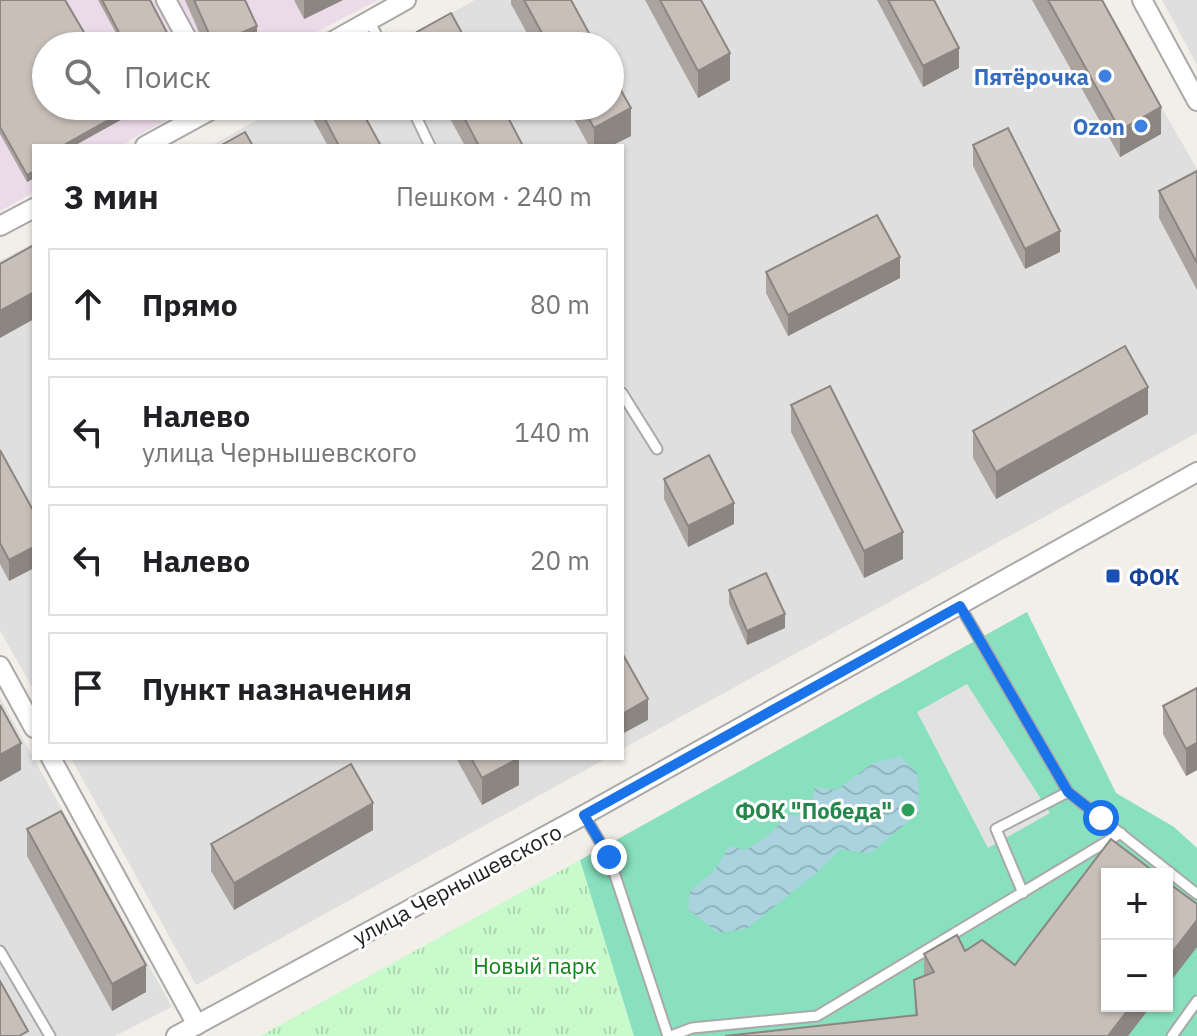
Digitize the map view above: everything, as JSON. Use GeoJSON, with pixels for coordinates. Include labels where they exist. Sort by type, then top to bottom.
{"type":"FeatureCollection","features":[{"type":"Feature","properties":{"kind":"street"},"geometry":{"type":"LineString","coordinates":[[166,0],[183,32]]}},
{"type":"Feature","properties":{"kind":"street"},"geometry":{"type":"LineString","coordinates":[[348,32],[406,0]]}},
{"type":"Feature","properties":{"kind":"street"},"geometry":{"type":"LineString","coordinates":[[1142,0],[1197,101]]}},
{"type":"Feature","properties":{"kind":"street"},"geometry":{"type":"LineString","coordinates":[[149,144],[192,120]]}},
{"type":"Feature","properties":{"kind":"street"},"geometry":{"type":"LineString","coordinates":[[0,226],[32,209]]}},
{"type":"Feature","properties":{"kind":"street","name":"улица Чернышевского"},"geometry":{"type":"LineString","coordinates":[[176,1036],[584,815],[1197,472]]}},
{"type":"Feature","properties":{"kind":"street"},"geometry":{"type":"LineString","coordinates":[[0,666],[32,724]]}},
{"type":"Feature","properties":{"kind":"street"},"geometry":{"type":"LineString","coordinates":[[52,760],[197,1025]]}},
{"type":"Feature","properties":{"kind":"lane"},"geometry":{"type":"LineString","coordinates":[[369,20],[375,32]]}},
{"type":"Feature","properties":{"kind":"lane"},"geometry":{"type":"LineString","coordinates":[[418,120],[429,144]]}},
{"type":"Feature","properties":{"kind":"lane"},"geometry":{"type":"LineString","coordinates":[[624,396],[657,449]]}},
{"type":"Feature","properties":{"kind":"lane"},"geometry":{"type":"LineString","coordinates":[[960,606],[1068,792],[1197,894]]}},
{"type":"Feature","properties":{"kind":"lane"},"geometry":{"type":"LineString","coordinates":[[1023,893],[996,829],[1068,792]]}},
{"type":"Feature","properties":{"kind":"lane"},"geometry":{"type":"LineString","coordinates":[[584,815],[609,857],[670,1036],[692,1028],[817,1016],[1121,833]]}},
{"type":"Feature","properties":{"kind":"lane"},"geometry":{"type":"LineString","coordinates":[[0,951],[50,1036]]}},
{"type":"Feature","properties":{"kind":"lane"},"geometry":{"type":"LineString","coordinates":[[1172,1036],[1197,1001]]}},
{"type":"Feature","properties":{"kind":"shaded area"},"geometry":{"type":"Polygon","coordinates":[[[0,0],[157,0],[174,32],[32,32],[32,120],[166,120],[123,144],[32,144],[32,193],[0,211],[0,0]]]}},
{"type":"Feature","properties":{"kind":"shaded area"},"geometry":{"type":"Polygon","coordinates":[[[178,0],[378,0],[316,32],[194,32],[178,0]]]}},
{"type":"Feature","properties":{"kind":"shaded area"},"geometry":{"type":"Polygon","coordinates":[[[475,0],[1100,0],[1197,169],[1197,433],[624,748],[624,144],[214,144],[257,120],[624,120],[624,32],[417,32],[475,0]]]}},
{"type":"Feature","properties":{"kind":"shaded area"},"geometry":{"type":"Polygon","coordinates":[[[1162,0],[1197,0],[1197,65],[1162,0]]]}},
{"type":"Feature","properties":{"kind":"shaded area"},"geometry":{"type":"Polygon","coordinates":[[[32,244],[32,687],[0,630],[0,261],[32,244]]]}},
{"type":"Feature","properties":{"kind":"shaded area"},"geometry":{"type":"Polygon","coordinates":[[[967,684],[1050,813],[988,848],[917,712],[967,684]]]}},
{"type":"Feature","properties":{"kind":"shaded area"},"geometry":{"type":"Polygon","coordinates":[[[0,698],[172,1007],[115,1036],[0,1036],[0,698]]]}},
{"type":"Feature","properties":{"kind":"shaded area"},"geometry":{"type":"Polygon","coordinates":[[[72,760],[603,760],[196,985],[72,760]]]}},
{"type":"Feature","properties":{"kind":"green space","name":"ФОК \"Победа\""},"geometry":{"type":"Polygon","coordinates":[[[1027,612],[1116,793],[1174,827],[1197,848],[1197,1036],[634,1036],[580,860],[1027,612]]]}},
{"type":"Feature","properties":{"kind":"green space","name":"Новый парк"},"geometry":{"type":"Polygon","coordinates":[[[580,860],[634,1036],[260,1036],[580,860]]]}},
{"type":"Feature","properties":{"kind":"water"},"geometry":{"type":"Polygon","coordinates":[[[900,756],[918,774],[919,813],[869,854],[840,849],[815,874],[746,929],[718,933],[688,909],[690,891],[715,870],[729,846],[746,850],[772,832],[788,814],[808,816],[815,787],[837,790],[873,763],[900,756]]]}},
{"type":"Feature","properties":{"kind":"building"},"geometry":{"type":"Polygon","coordinates":[[[0,0],[65,0],[84,32],[32,32],[32,120],[109,120],[66,144],[32,144],[32,172],[27,175],[0,127],[0,0]]]}},
{"type":"Feature","properties":{"kind":"building"},"geometry":{"type":"Polygon","coordinates":[[[102,0],[150,0],[167,32],[119,32],[102,0]]]}},
{"type":"Feature","properties":{"kind":"building"},"geometry":{"type":"Polygon","coordinates":[[[194,0],[245,0],[257,26],[243,32],[208,32],[194,0]]]}},
{"type":"Feature","properties":{"kind":"building"},"geometry":{"type":"Polygon","coordinates":[[[524,0],[571,0],[588,32],[541,32],[524,0]]]}},
{"type":"Feature","properties":{"kind":"building"},"geometry":{"type":"Polygon","coordinates":[[[660,0],[701,0],[730,53],[698,71],[660,0]]]}},
{"type":"Feature","properties":{"kind":"building"},"geometry":{"type":"Polygon","coordinates":[[[888,0],[934,0],[959,48],[923,66],[888,0]]]}},
{"type":"Feature","properties":{"kind":"building"},"geometry":{"type":"Polygon","coordinates":[[[1048,0],[1102,0],[1161,107],[1120,130],[1048,0]]]}},
{"type":"Feature","properties":{"kind":"building"},"geometry":{"type":"Polygon","coordinates":[[[451,13],[461,32],[417,32],[451,13]]]}},
{"type":"Feature","properties":{"kind":"building"},"geometry":{"type":"Polygon","coordinates":[[[624,96],[631,108],[624,112],[624,96]]]}},
{"type":"Feature","properties":{"kind":"building"},"geometry":{"type":"Polygon","coordinates":[[[325,120],[367,120],[380,144],[338,144],[325,120]]]}},
{"type":"Feature","properties":{"kind":"building"},"geometry":{"type":"Polygon","coordinates":[[[465,120],[509,120],[522,144],[478,144],[465,120]]]}},
{"type":"Feature","properties":{"kind":"building"},"geometry":{"type":"Polygon","coordinates":[[[590,120],[609,120],[594,128],[590,120]]]}},
{"type":"Feature","properties":{"kind":"building"},"geometry":{"type":"Polygon","coordinates":[[[1008,128],[1060,231],[1025,249],[973,145],[1008,128]]]}},
{"type":"Feature","properties":{"kind":"building"},"geometry":{"type":"Polygon","coordinates":[[[245,132],[252,144],[224,144],[245,132]]]}},
{"type":"Feature","properties":{"kind":"building"},"geometry":{"type":"Polygon","coordinates":[[[1197,171],[1197,263],[1159,191],[1197,171]]]}},
{"type":"Feature","properties":{"kind":"building"},"geometry":{"type":"Polygon","coordinates":[[[877,215],[900,257],[788,315],[766,272],[877,215]]]}},
{"type":"Feature","properties":{"kind":"building"},"geometry":{"type":"Polygon","coordinates":[[[32,246],[32,293],[0,311],[0,264],[32,246]]]}},
{"type":"Feature","properties":{"kind":"building"},"geometry":{"type":"Polygon","coordinates":[[[1125,346],[1148,387],[996,472],[973,431],[1125,346]]]}},
{"type":"Feature","properties":{"kind":"building"},"geometry":{"type":"Polygon","coordinates":[[[830,386],[903,532],[864,551],[791,405],[830,386]]]}},
{"type":"Feature","properties":{"kind":"building"},"geometry":{"type":"Polygon","coordinates":[[[0,450],[32,508],[32,548],[9,560],[0,543],[0,450]]]}},
{"type":"Feature","properties":{"kind":"building"},"geometry":{"type":"Polygon","coordinates":[[[709,455],[734,503],[688,526],[664,479],[709,455]]]}},
{"type":"Feature","properties":{"kind":"building"},"geometry":{"type":"Polygon","coordinates":[[[766,573],[785,614],[747,631],[729,590],[766,573]]]}},
{"type":"Feature","properties":{"kind":"building"},"geometry":{"type":"Polygon","coordinates":[[[624,657],[648,699],[624,713],[624,657]]]}},
{"type":"Feature","properties":{"kind":"building"},"geometry":{"type":"Polygon","coordinates":[[[1197,688],[1197,743],[1186,749],[1163,706],[1197,688]]]}},
{"type":"Feature","properties":{"kind":"building"},"geometry":{"type":"Polygon","coordinates":[[[0,705],[21,743],[0,755],[0,705]]]}},
{"type":"Feature","properties":{"kind":"building"},"geometry":{"type":"Polygon","coordinates":[[[472,760],[515,760],[482,778],[472,760]]]}},
{"type":"Feature","properties":{"kind":"building"},"geometry":{"type":"Polygon","coordinates":[[[351,764],[373,803],[234,883],[211,844],[351,764]]]}},
{"type":"Feature","properties":{"kind":"building"},"geometry":{"type":"Polygon","coordinates":[[[61,811],[146,965],[112,984],[27,829],[61,811]]]}},
{"type":"Feature","properties":{"kind":"building"},"geometry":{"type":"Polygon","coordinates":[[[1111,839],[1149,868],[1101,868],[1101,1012],[1126,1012],[1108,1036],[725,1036],[917,1015],[914,980],[934,972],[924,954],[957,935],[965,951],[982,940],[1015,965],[1111,839]]]}},
{"type":"Feature","properties":{"kind":"building"},"geometry":{"type":"Polygon","coordinates":[[[1173,886],[1197,904],[1197,920],[1173,951],[1173,886]]]}},
{"type":"Feature","properties":{"kind":"building"},"geometry":{"type":"Polygon","coordinates":[[[0,981],[28,1031],[19,1036],[0,1036],[0,981]]]}},
{"type":"Feature","properties":{"kind":"place","name":"Пятёрочка"},"geometry":{"type":"Point","coordinates":[1105,76]}},
{"type":"Feature","properties":{"kind":"place","name":"Ozon"},"geometry":{"type":"Point","coordinates":[1141,126]}},
{"type":"Feature","properties":{"kind":"place","name":"ФОК"},"geometry":{"type":"Point","coordinates":[1113,576]}},
{"type":"Feature","properties":{"kind":"place","name":"ФОК \"Победа\""},"geometry":{"type":"Point","coordinates":[908,810]}},
{"type":"Feature","properties":{"kind":"route"},"geometry":{"type":"LineString","coordinates":[[609,857],[584,815],[960,606],[1068,792],[1101,818]]}}]}
